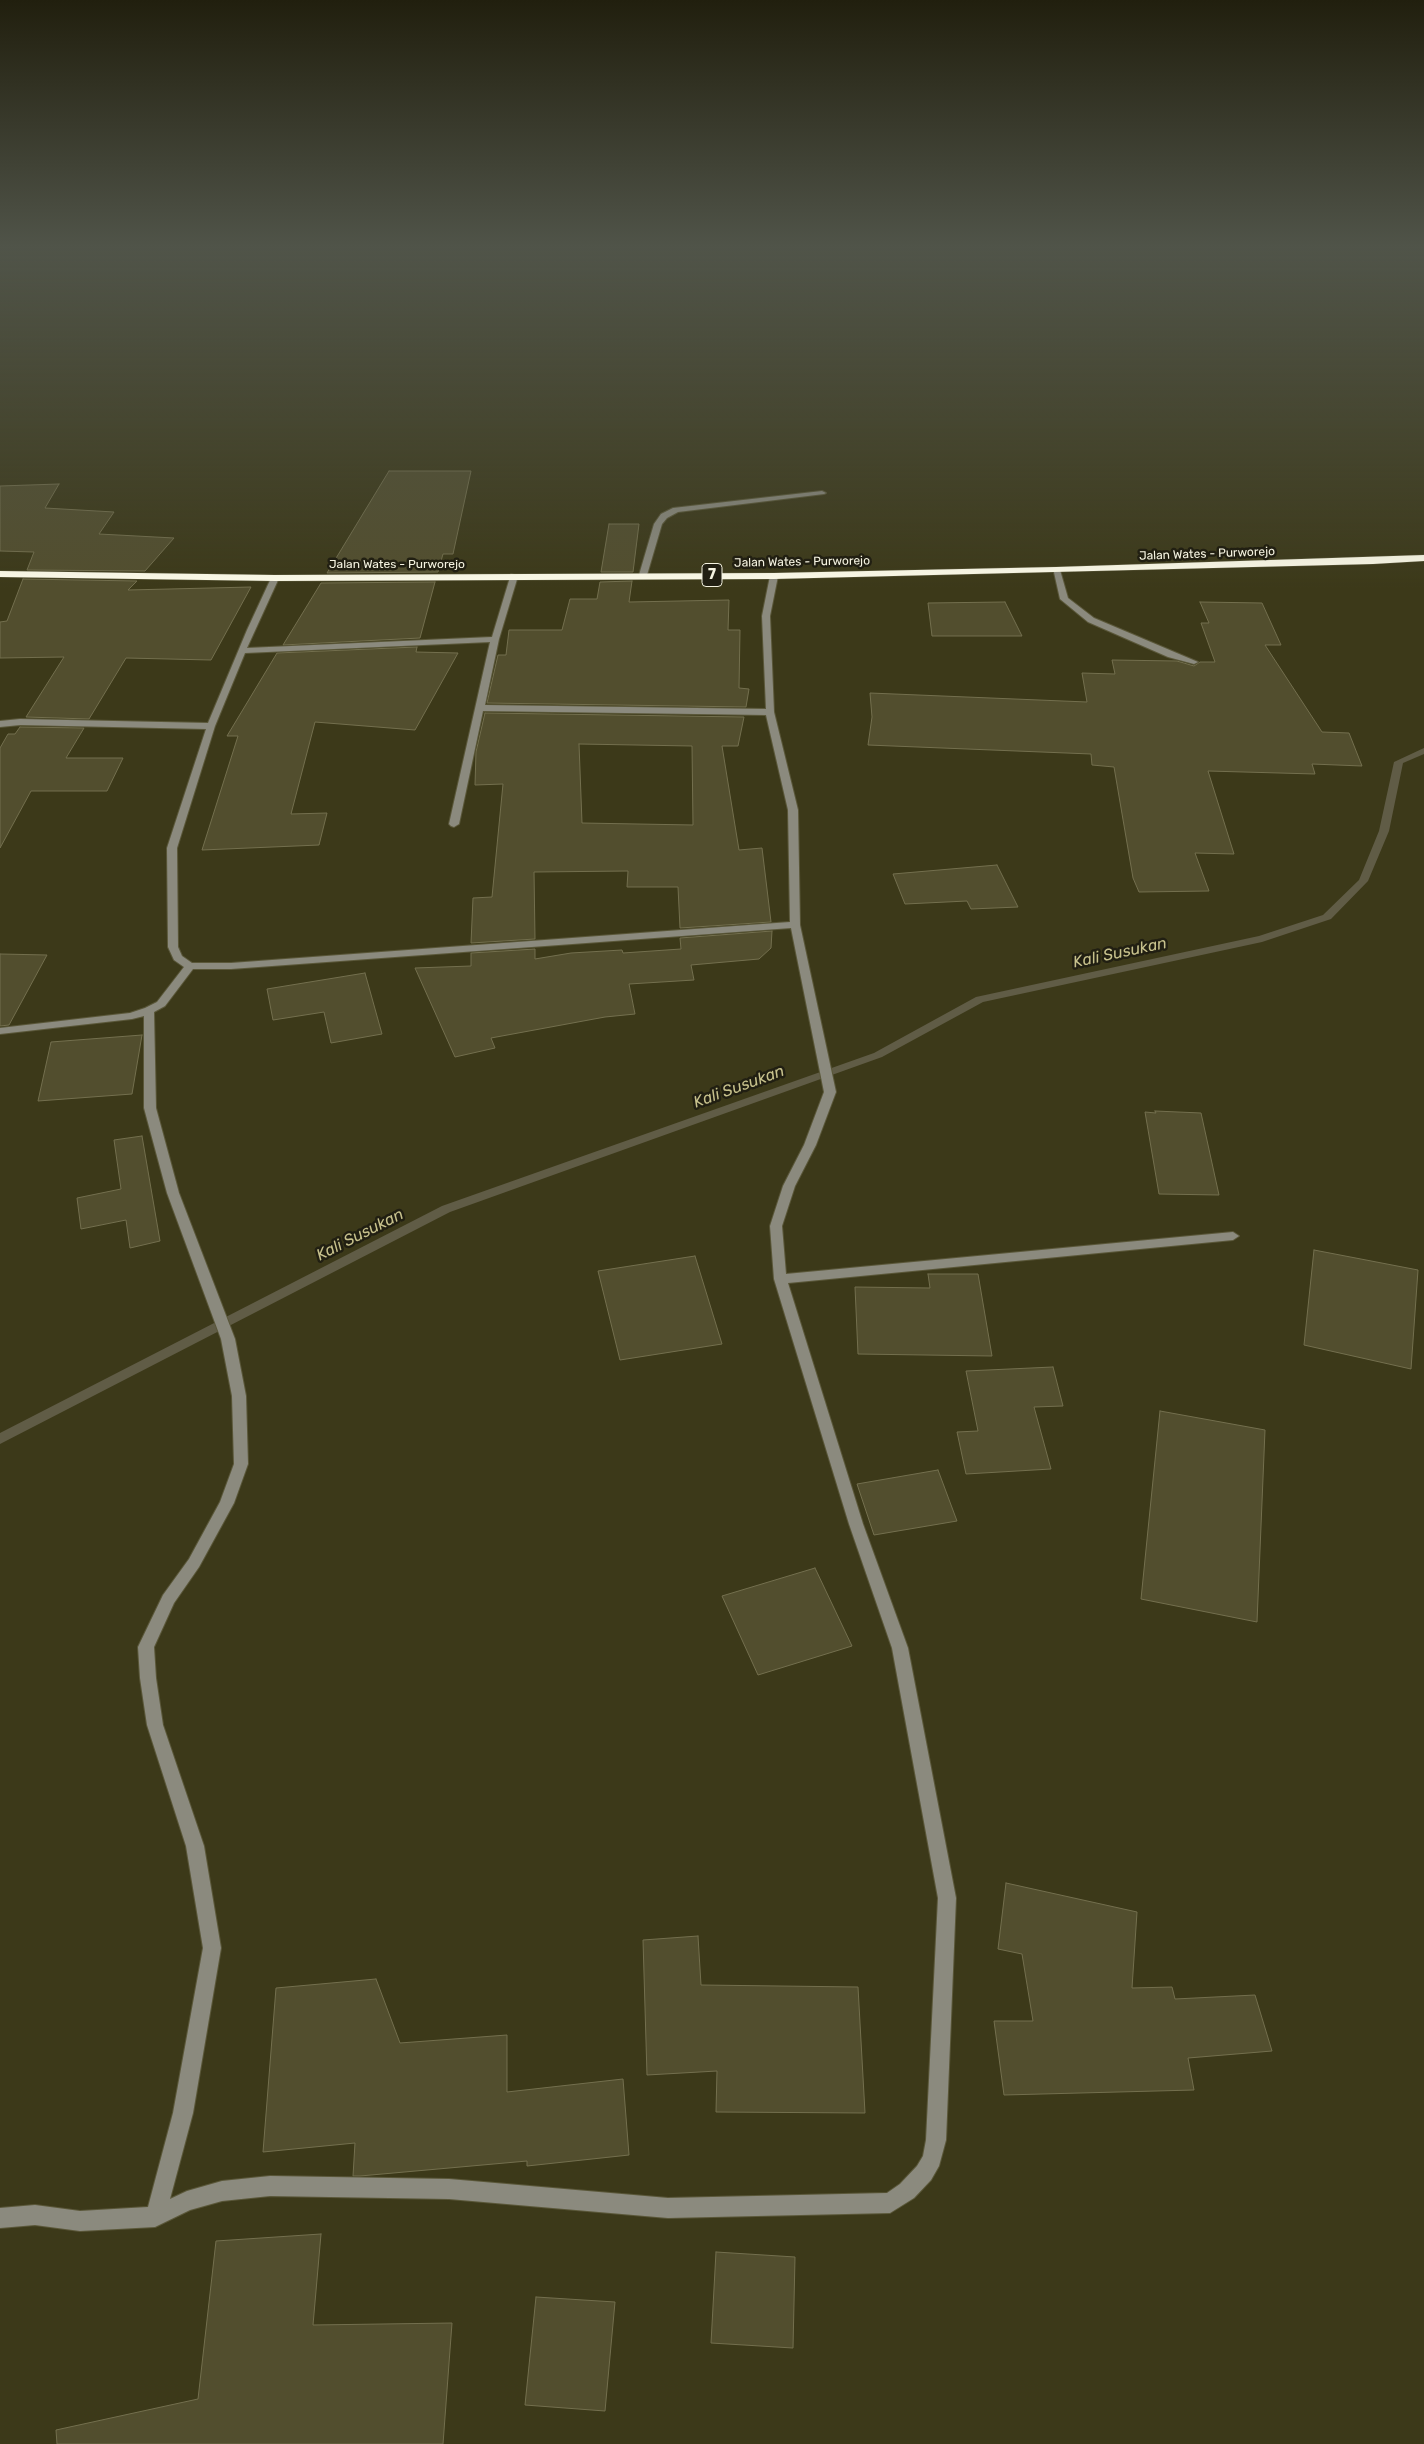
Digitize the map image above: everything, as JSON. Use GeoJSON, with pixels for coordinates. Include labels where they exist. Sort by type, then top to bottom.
{"type":"FeatureCollection","features":[{"type":"Feature","properties":{"kind":"highway","name":"Jalan Wates - Purworejo"},"geometry":{"type":"LineString","coordinates":[[0,574],[275,578],[643,575],[774,576],[1056,570],[1424,558]]}},
{"type":"Feature","properties":{"kind":"street"},"geometry":{"type":"LineString","coordinates":[[643,575],[658,524],[664,516],[676,510],[822,492]]}},
{"type":"Feature","properties":{"kind":"street"},"geometry":{"type":"LineString","coordinates":[[1056,570],[1064,599],[1091,620],[1171,655],[1194,662]]}},
{"type":"Feature","properties":{"kind":"street"},"geometry":{"type":"LineString","coordinates":[[454,824],[495,639],[514,576]]}},
{"type":"Feature","properties":{"kind":"street"},"geometry":{"type":"LineString","coordinates":[[0,2218],[35,2215],[80,2221],[154,2217],[187,2201],[222,2191],[270,2186],[449,2189],[668,2208],[890,2203],[907,2191],[924,2173],[932,2159],[936,2140],[947,1898],[900,1648],[856,1524],[780,1279],[776,1226],[789,1186],[810,1145],[830,1092],[795,925],[793,810],[770,712],[766,616],[774,576]]}},
{"type":"Feature","properties":{"kind":"street"},"geometry":{"type":"LineString","coordinates":[[275,578],[211,726],[172,848],[174,947],[178,958],[190,966],[231,966],[795,925]]}},
{"type":"Feature","properties":{"kind":"street"},"geometry":{"type":"LineString","coordinates":[[243,651],[495,639]]}},
{"type":"Feature","properties":{"kind":"street"},"geometry":{"type":"LineString","coordinates":[[480,708],[770,712]]}},
{"type":"Feature","properties":{"kind":"street"},"geometry":{"type":"LineString","coordinates":[[0,724],[20,722],[211,726]]}},
{"type":"Feature","properties":{"kind":"street"},"geometry":{"type":"LineString","coordinates":[[0,1031],[132,1016],[161,1004],[190,966]]}},
{"type":"Feature","properties":{"kind":"street"},"geometry":{"type":"LineString","coordinates":[[149,1010],[150,1108],[173,1193],[228,1339],[239,1396],[241,1464],[227,1502],[194,1563],[168,1599],[146,1647],[148,1678],[155,1725],[195,1846],[212,1948],[183,2113],[154,2217]]}},
{"type":"Feature","properties":{"kind":"street"},"geometry":{"type":"LineString","coordinates":[[780,1279],[1233,1236]]}},
{"type":"Feature","properties":{"kind":"building"},"geometry":{"type":"Polygon","coordinates":[[[389,471],[471,471],[453,554],[443,554],[438,572],[327,573],[389,471]]]}},
{"type":"Feature","properties":{"kind":"building"},"geometry":{"type":"Polygon","coordinates":[[[59,484],[45,508],[114,512],[99,534],[174,538],[145,571],[27,570],[34,552],[0,551],[0,486],[59,484]]]}},
{"type":"Feature","properties":{"kind":"building"},"geometry":{"type":"Polygon","coordinates":[[[609,524],[639,524],[633,572],[601,572],[609,524]]]}},
{"type":"Feature","properties":{"kind":"building"},"geometry":{"type":"Polygon","coordinates":[[[23,579],[137,581],[128,590],[251,587],[211,660],[126,658],[89,719],[26,717],[64,657],[0,658],[0,622],[7,621],[23,579]]]}},
{"type":"Feature","properties":{"kind":"building"},"geometry":{"type":"Polygon","coordinates":[[[632,581],[629,602],[729,600],[728,630],[740,630],[739,688],[749,689],[746,707],[487,703],[498,655],[506,655],[509,630],[562,630],[570,599],[597,599],[600,582],[632,581]]]}},
{"type":"Feature","properties":{"kind":"building"},"geometry":{"type":"Polygon","coordinates":[[[435,582],[420,638],[283,645],[321,583],[435,582]]]}},
{"type":"Feature","properties":{"kind":"building"},"geometry":{"type":"Polygon","coordinates":[[[1005,602],[1022,636],[932,636],[928,603],[1005,602]]]}},
{"type":"Feature","properties":{"kind":"building"},"geometry":{"type":"Polygon","coordinates":[[[1200,602],[1262,603],[1281,645],[1265,645],[1322,732],[1349,733],[1362,766],[1312,764],[1315,774],[1208,771],[1234,854],[1195,853],[1209,891],[1139,892],[1133,878],[1114,767],[1092,765],[1091,754],[868,745],[872,717],[870,693],[1087,702],[1082,673],[1115,674],[1112,660],[1177,661],[1194,666],[1200,662],[1215,662],[1201,623],[1209,623],[1200,602]]]}},
{"type":"Feature","properties":{"kind":"building"},"geometry":{"type":"Polygon","coordinates":[[[417,647],[416,652],[458,653],[415,730],[315,722],[291,814],[327,813],[319,845],[202,850],[238,736],[227,736],[277,653],[417,647]]]}},
{"type":"Feature","properties":{"kind":"building"},"geometry":{"type":"Polygon","coordinates":[[[485,713],[744,717],[738,746],[722,746],[739,850],[762,848],[771,922],[680,928],[678,887],[627,887],[628,871],[534,872],[535,939],[471,943],[473,898],[492,897],[503,784],[475,785],[476,752],[485,713]],[[579,744],[582,823],[693,825],[692,746],[579,744]]]}},
{"type":"Feature","properties":{"kind":"building"},"geometry":{"type":"Polygon","coordinates":[[[20,727],[84,728],[66,758],[123,758],[107,791],[31,791],[0,848],[0,748],[8,734],[15,734],[20,727]]]}},
{"type":"Feature","properties":{"kind":"building"},"geometry":{"type":"Polygon","coordinates":[[[997,865],[1018,907],[971,909],[967,901],[905,904],[893,874],[997,865]]]}},
{"type":"Feature","properties":{"kind":"building"},"geometry":{"type":"Polygon","coordinates":[[[772,931],[771,948],[759,959],[691,965],[694,980],[629,984],[635,1014],[605,1017],[491,1038],[495,1048],[455,1057],[415,968],[471,966],[471,953],[535,949],[535,959],[571,953],[622,950],[623,953],[681,949],[680,938],[772,931]]]}},
{"type":"Feature","properties":{"kind":"building"},"geometry":{"type":"Polygon","coordinates":[[[0,954],[47,955],[9,1025],[0,1026],[0,954]]]}},
{"type":"Feature","properties":{"kind":"building"},"geometry":{"type":"Polygon","coordinates":[[[365,973],[382,1034],[331,1043],[324,1012],[273,1020],[267,989],[365,973]]]}},
{"type":"Feature","properties":{"kind":"building"},"geometry":{"type":"Polygon","coordinates":[[[142,1035],[132,1094],[38,1101],[51,1042],[142,1035]]]}},
{"type":"Feature","properties":{"kind":"building"},"geometry":{"type":"Polygon","coordinates":[[[1155,1111],[1201,1113],[1219,1195],[1159,1194],[1145,1112],[1156,1113],[1155,1111]]]}},
{"type":"Feature","properties":{"kind":"building"},"geometry":{"type":"Polygon","coordinates":[[[142,1136],[160,1241],[130,1248],[126,1220],[81,1229],[77,1198],[121,1189],[114,1140],[142,1136]]]}},
{"type":"Feature","properties":{"kind":"building"},"geometry":{"type":"Polygon","coordinates":[[[1314,1250],[1418,1270],[1411,1369],[1304,1345],[1314,1250]]]}},
{"type":"Feature","properties":{"kind":"building"},"geometry":{"type":"Polygon","coordinates":[[[695,1256],[722,1344],[620,1360],[598,1271],[695,1256]]]}},
{"type":"Feature","properties":{"kind":"building"},"geometry":{"type":"Polygon","coordinates":[[[928,1274],[978,1274],[992,1356],[858,1354],[855,1287],[930,1288],[928,1274]]]}},
{"type":"Feature","properties":{"kind":"building"},"geometry":{"type":"Polygon","coordinates":[[[1053,1367],[1063,1406],[1034,1407],[1051,1469],[966,1474],[957,1432],[978,1431],[966,1371],[1053,1367]]]}},
{"type":"Feature","properties":{"kind":"building"},"geometry":{"type":"Polygon","coordinates":[[[1160,1411],[1265,1430],[1257,1622],[1141,1599],[1160,1411]]]}},
{"type":"Feature","properties":{"kind":"building"},"geometry":{"type":"Polygon","coordinates":[[[938,1470],[957,1521],[874,1535],[857,1484],[938,1470]]]}},
{"type":"Feature","properties":{"kind":"building"},"geometry":{"type":"Polygon","coordinates":[[[815,1568],[852,1646],[758,1675],[722,1596],[815,1568]]]}},
{"type":"Feature","properties":{"kind":"building"},"geometry":{"type":"Polygon","coordinates":[[[1006,1883],[1137,1912],[1132,1988],[1172,1987],[1175,1999],[1255,1995],[1272,2051],[1188,2058],[1194,2090],[1004,2095],[994,2021],[1033,2021],[1022,1954],[998,1949],[1006,1883]]]}},
{"type":"Feature","properties":{"kind":"building"},"geometry":{"type":"Polygon","coordinates":[[[698,1936],[701,1985],[858,1987],[865,2113],[716,2112],[717,2071],[647,2075],[643,1940],[698,1936]]]}},
{"type":"Feature","properties":{"kind":"building"},"geometry":{"type":"Polygon","coordinates":[[[376,1979],[400,2043],[507,2035],[507,2092],[623,2079],[629,2155],[527,2166],[527,2161],[353,2176],[355,2143],[263,2152],[276,1988],[376,1979]]]}},
{"type":"Feature","properties":{"kind":"building"},"geometry":{"type":"Polygon","coordinates":[[[321,2234],[313,2325],[452,2323],[443,2444],[57,2444],[56,2430],[198,2399],[216,2241],[321,2234]]]}},
{"type":"Feature","properties":{"kind":"building"},"geometry":{"type":"Polygon","coordinates":[[[716,2252],[795,2257],[793,2348],[711,2343],[716,2252]]]}},
{"type":"Feature","properties":{"kind":"building"},"geometry":{"type":"Polygon","coordinates":[[[536,2297],[615,2302],[605,2411],[525,2405],[536,2297]]]}},
{"type":"Feature","properties":{"kind":"waterway","name":"Kali Susukan"},"geometry":{"type":"LineString","coordinates":[[0,1439],[446,1209],[878,1055],[980,999],[1262,939],[1327,917],[1363,881],[1384,831],[1399,762],[1424,751]]}}]}
